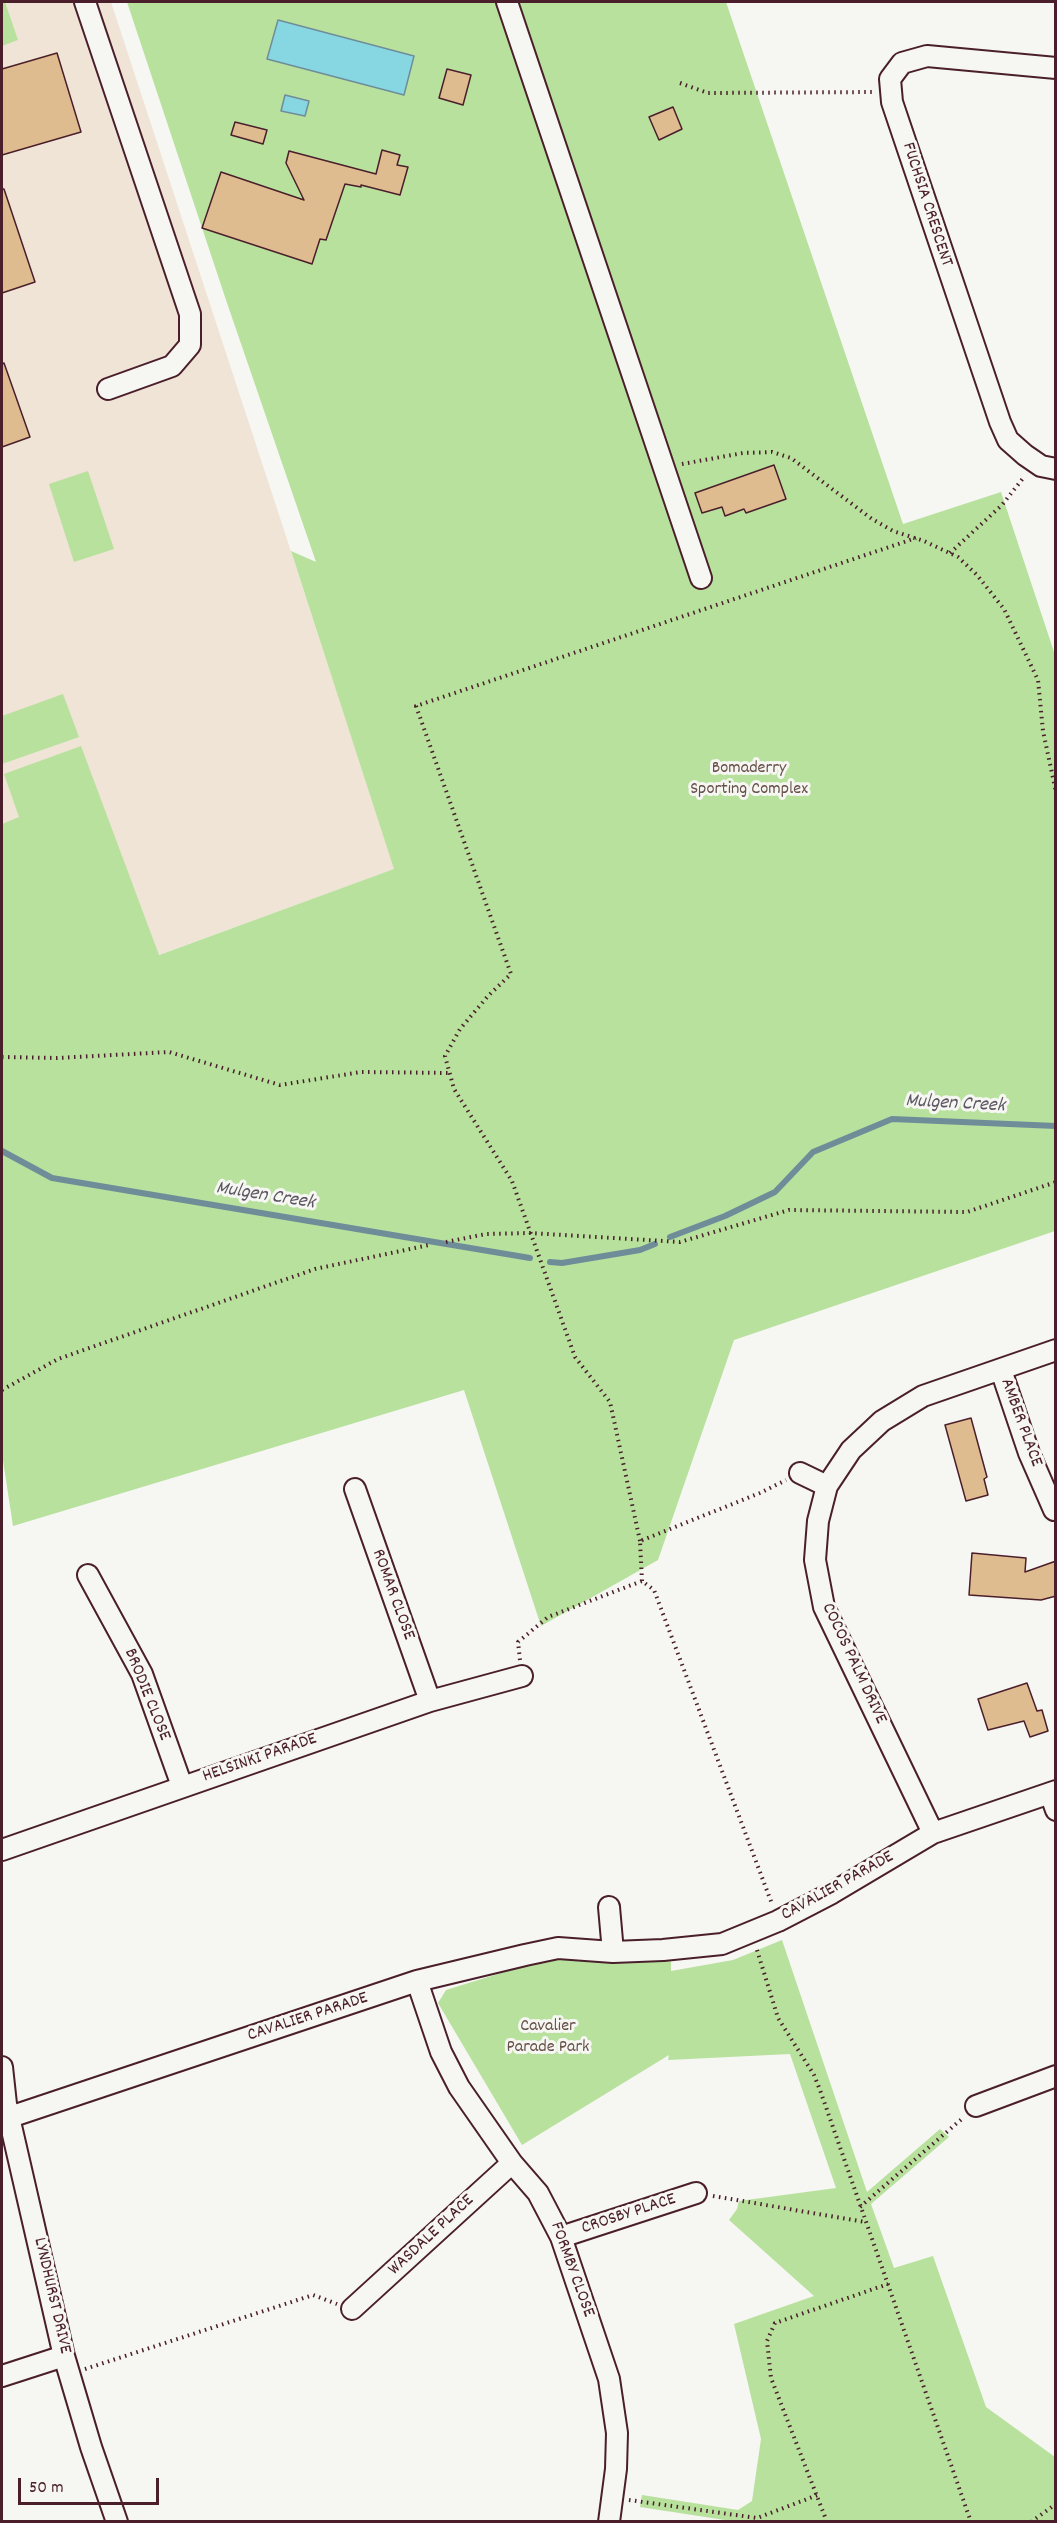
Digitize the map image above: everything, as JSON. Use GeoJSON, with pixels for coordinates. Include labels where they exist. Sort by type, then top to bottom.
{"type":"FeatureCollection","features":[{"type":"Feature","properties":{"kind":"street"},"geometry":{"type":"LineString","coordinates":[[85,2],[190,314],[190,345],[172,366],[108,389]]}},
{"type":"Feature","properties":{"kind":"street"},"geometry":{"type":"LineString","coordinates":[[507,2],[701,578]]}},
{"type":"Feature","properties":{"kind":"street"},"geometry":{"type":"LineString","coordinates":[[891,92],[890,79],[902,63],[927,56],[1056,68]]}},
{"type":"Feature","properties":{"kind":"street","name":"FUCHSIA CRESCENT"},"geometry":{"type":"LineString","coordinates":[[891,92],[892,102],[925,204],[1000,422],[1008,440],[1035,462],[1056,469]]}},
{"type":"Feature","properties":{"kind":"street","name":"COCOS PALM DRIVE"},"geometry":{"type":"LineString","coordinates":[[933,1833],[824,1606],[815,1560],[818,1521],[827,1486],[851,1450],[882,1421],[924,1396],[1056,1350]]}},
{"type":"Feature","properties":{"kind":"street","name":"AMBER PLACE"},"geometry":{"type":"LineString","coordinates":[[1001,1370],[1029,1453],[1054,1510]]}},
{"type":"Feature","properties":{"kind":"street"},"geometry":{"type":"LineString","coordinates":[[800,1473],[827,1486]]}},
{"type":"Feature","properties":{"kind":"street","name":"ROMAR CLOSE"},"geometry":{"type":"LineString","coordinates":[[355,1489],[430,1701]]}},
{"type":"Feature","properties":{"kind":"street","name":"BRODIE CLOSE"},"geometry":{"type":"LineString","coordinates":[[88,1575],[142,1674],[182,1786]]}},
{"type":"Feature","properties":{"kind":"street","name":"HELSINKI PARADE"},"geometry":{"type":"LineString","coordinates":[[2,1850],[430,1701],[522,1676]]}},
{"type":"Feature","properties":{"kind":"street","name":"CAVALIER PARADE"},"geometry":{"type":"LineString","coordinates":[[10,2117],[417,1981],[558,1948],[613,1952],[722,1944],[778,1921],[832,1893],[933,1833],[1054,1798]]}},
{"type":"Feature","properties":{"kind":"street"},"geometry":{"type":"LineString","coordinates":[[609,1907],[613,1952]]}},
{"type":"Feature","properties":{"kind":"street","name":"FORMBY CLOSE"},"geometry":{"type":"LineString","coordinates":[[417,1981],[441,2052],[459,2087],[512,2163],[538,2193],[561,2237],[609,2379],[617,2433],[613,2498],[609,2522]]}},
{"type":"Feature","properties":{"kind":"street","name":"LYNDHURST DRIVE"},"geometry":{"type":"LineString","coordinates":[[2,2067],[10,2117],[67,2365],[91,2447],[117,2522]]}},
{"type":"Feature","properties":{"kind":"street"},"geometry":{"type":"LineString","coordinates":[[976,2106],[1056,2076]]}},
{"type":"Feature","properties":{"kind":"street","name":"WASDALE PLACE"},"geometry":{"type":"LineString","coordinates":[[352,2309],[512,2163]]}},
{"type":"Feature","properties":{"kind":"street","name":"CROSBY PLACE"},"geometry":{"type":"LineString","coordinates":[[561,2237],[696,2193]]}},
{"type":"Feature","properties":{"kind":"street"},"geometry":{"type":"LineString","coordinates":[[2,2376],[67,2365]]}},
{"type":"Feature","properties":{"kind":"path"},"geometry":{"type":"LineString","coordinates":[[680,82],[708,93],[891,92]]}},
{"type":"Feature","properties":{"kind":"path"},"geometry":{"type":"LineString","coordinates":[[664,467],[743,453],[772,452],[791,458],[872,519],[893,531],[916,538],[958,557],[977,575],[1004,609],[1038,680],[1043,731],[1056,792]]}},
{"type":"Feature","properties":{"kind":"path"},"geometry":{"type":"LineString","coordinates":[[950,553],[1002,505],[1035,462]]}},
{"type":"Feature","properties":{"kind":"path"},"geometry":{"type":"LineString","coordinates":[[642,1581],[640,1541],[610,1402],[576,1357],[512,1181],[454,1089],[446,1056],[460,1029],[510,974],[416,706],[916,538]]}},
{"type":"Feature","properties":{"kind":"path"},"geometry":{"type":"LineString","coordinates":[[2,1057],[57,1058],[169,1052],[280,1085],[361,1072],[450,1072]]}},
{"type":"Feature","properties":{"kind":"path"},"geometry":{"type":"LineString","coordinates":[[446,1242],[486,1234],[530,1233],[680,1242],[789,1210],[967,1212],[1056,1182]]}},
{"type":"Feature","properties":{"kind":"path"},"geometry":{"type":"LineString","coordinates":[[2,1390],[58,1359],[315,1269],[429,1245]]}},
{"type":"Feature","properties":{"kind":"path"},"geometry":{"type":"LineString","coordinates":[[640,1541],[760,1493],[800,1473]]}},
{"type":"Feature","properties":{"kind":"path"},"geometry":{"type":"LineString","coordinates":[[522,1676],[518,1642],[532,1628],[548,1617],[642,1581]]}},
{"type":"Feature","properties":{"kind":"path"},"geometry":{"type":"LineString","coordinates":[[642,1581],[654,1590],[759,1864],[778,1921]]}},
{"type":"Feature","properties":{"kind":"path"},"geometry":{"type":"LineString","coordinates":[[752,1932],[778,2018],[814,2075],[820,2090],[971,2522]]}},
{"type":"Feature","properties":{"kind":"path"},"geometry":{"type":"LineString","coordinates":[[861,2207],[976,2106]]}},
{"type":"Feature","properties":{"kind":"path"},"geometry":{"type":"LineString","coordinates":[[696,2193],[866,2222]]}},
{"type":"Feature","properties":{"kind":"path"},"geometry":{"type":"LineString","coordinates":[[827,2522],[771,2378],[767,2341],[775,2323],[888,2284]]}},
{"type":"Feature","properties":{"kind":"path"},"geometry":{"type":"LineString","coordinates":[[67,2365],[313,2295],[352,2309]]}},
{"type":"Feature","properties":{"kind":"path"},"geometry":{"type":"LineString","coordinates":[[613,2498],[757,2517],[818,2495]]}},
{"type":"Feature","properties":{"kind":"path"},"geometry":{"type":"LineString","coordinates":[[1031,2522],[1056,2504]]}},
{"type":"Feature","properties":{"kind":"shaded area"},"geometry":{"type":"Polygon","coordinates":[[[2,2],[111,2],[395,869],[158,955],[96,790],[2,824],[2,2]]]}},
{"type":"Feature","properties":{"kind":"green space"},"geometry":{"type":"Polygon","coordinates":[[[2,2],[5,2],[18,40],[2,46],[2,2]]]}},
{"type":"Feature","properties":{"kind":"green space","name":"Bomaderry Sporting Complex"},"geometry":{"type":"Polygon","coordinates":[[[127,2],[726,2],[903,524],[1001,492],[1055,655],[1055,1231],[734,1340],[658,1560],[541,1626],[464,1390],[13,1526],[2,1454],[2,824],[19,817],[4,774],[81,746],[159,955],[394,869],[291,551],[316,562],[127,2]]]}},
{"type":"Feature","properties":{"kind":"green space"},"geometry":{"type":"Polygon","coordinates":[[[88,471],[114,549],[74,562],[49,484],[88,471]]]}},
{"type":"Feature","properties":{"kind":"green space"},"geometry":{"type":"Polygon","coordinates":[[[63,694],[79,737],[2,764],[2,716],[63,694]]]}},
{"type":"Feature","properties":{"kind":"green space","name":"Cavalier Parade Park"},"geometry":{"type":"Polygon","coordinates":[[[782,1940],[867,2192],[940,2129],[949,2137],[871,2204],[894,2268],[933,2256],[986,2407],[1055,2457],[1055,2521],[738,2522],[640,2507],[642,2495],[738,2510],[752,2501],[761,2439],[734,2324],[814,2296],[729,2220],[737,2209],[739,2201],[836,2188],[790,2054],[668,2060],[669,2055],[522,2145],[438,2003],[446,1990],[556,1956],[671,1956],[671,1971],[733,1960],[782,1940]]]}},
{"type":"Feature","properties":{"kind":"water"},"geometry":{"type":"Polygon","coordinates":[[[278,20],[414,56],[404,95],[267,59],[278,20]]]}},
{"type":"Feature","properties":{"kind":"water"},"geometry":{"type":"Polygon","coordinates":[[[285,95],[309,101],[305,116],[281,111],[285,95]]]}},
{"type":"Feature","properties":{"kind":"building"},"geometry":{"type":"Polygon","coordinates":[[[57,53],[81,132],[2,155],[2,69],[57,53]]]}},
{"type":"Feature","properties":{"kind":"building"},"geometry":{"type":"Polygon","coordinates":[[[447,69],[471,75],[463,105],[439,98],[447,69]]]}},
{"type":"Feature","properties":{"kind":"building"},"geometry":{"type":"Polygon","coordinates":[[[673,107],[682,129],[659,140],[649,117],[673,107]]]}},
{"type":"Feature","properties":{"kind":"building"},"geometry":{"type":"Polygon","coordinates":[[[235,122],[267,130],[263,144],[231,135],[235,122]]]}},
{"type":"Feature","properties":{"kind":"building"},"geometry":{"type":"Polygon","coordinates":[[[382,150],[400,155],[397,165],[408,167],[400,195],[361,185],[361,187],[345,184],[326,240],[320,239],[312,264],[202,228],[221,172],[304,200],[286,163],[289,151],[376,174],[382,150]]]}},
{"type":"Feature","properties":{"kind":"building"},"geometry":{"type":"Polygon","coordinates":[[[2,189],[4,189],[35,282],[2,293],[2,189]]]}},
{"type":"Feature","properties":{"kind":"building"},"geometry":{"type":"Polygon","coordinates":[[[4,363],[30,437],[2,447],[2,364],[4,363]]]}},
{"type":"Feature","properties":{"kind":"building"},"geometry":{"type":"Polygon","coordinates":[[[774,465],[786,499],[746,513],[744,509],[725,516],[722,507],[702,513],[695,493],[774,465]]]}},
{"type":"Feature","properties":{"kind":"building"},"geometry":{"type":"Polygon","coordinates":[[[971,1418],[987,1477],[984,1479],[988,1495],[966,1501],[945,1425],[971,1418]]]}},
{"type":"Feature","properties":{"kind":"building"},"geometry":{"type":"Polygon","coordinates":[[[972,1553],[1026,1558],[1025,1572],[1056,1561],[1056,1596],[1041,1600],[969,1595],[972,1553]]]}},
{"type":"Feature","properties":{"kind":"building"},"geometry":{"type":"Polygon","coordinates":[[[1027,1683],[1037,1711],[1042,1710],[1048,1731],[1030,1737],[1024,1721],[988,1730],[978,1699],[1027,1683]]]}},
{"type":"Feature","properties":{"kind":"waterway","name":"Mulgen Creek"},"geometry":{"type":"LineString","coordinates":[[670,1237],[725,1216],[775,1192],[813,1152],[892,1119],[1056,1126]]}},
{"type":"Feature","properties":{"kind":"waterway","name":"Mulgen Creek"},"geometry":{"type":"LineString","coordinates":[[2,1151],[52,1178],[530,1258]]}},
{"type":"Feature","properties":{"kind":"waterway","name":"Mulgen Creek"},"geometry":{"type":"LineString","coordinates":[[550,1262],[562,1263],[640,1250],[655,1244]]}}]}
